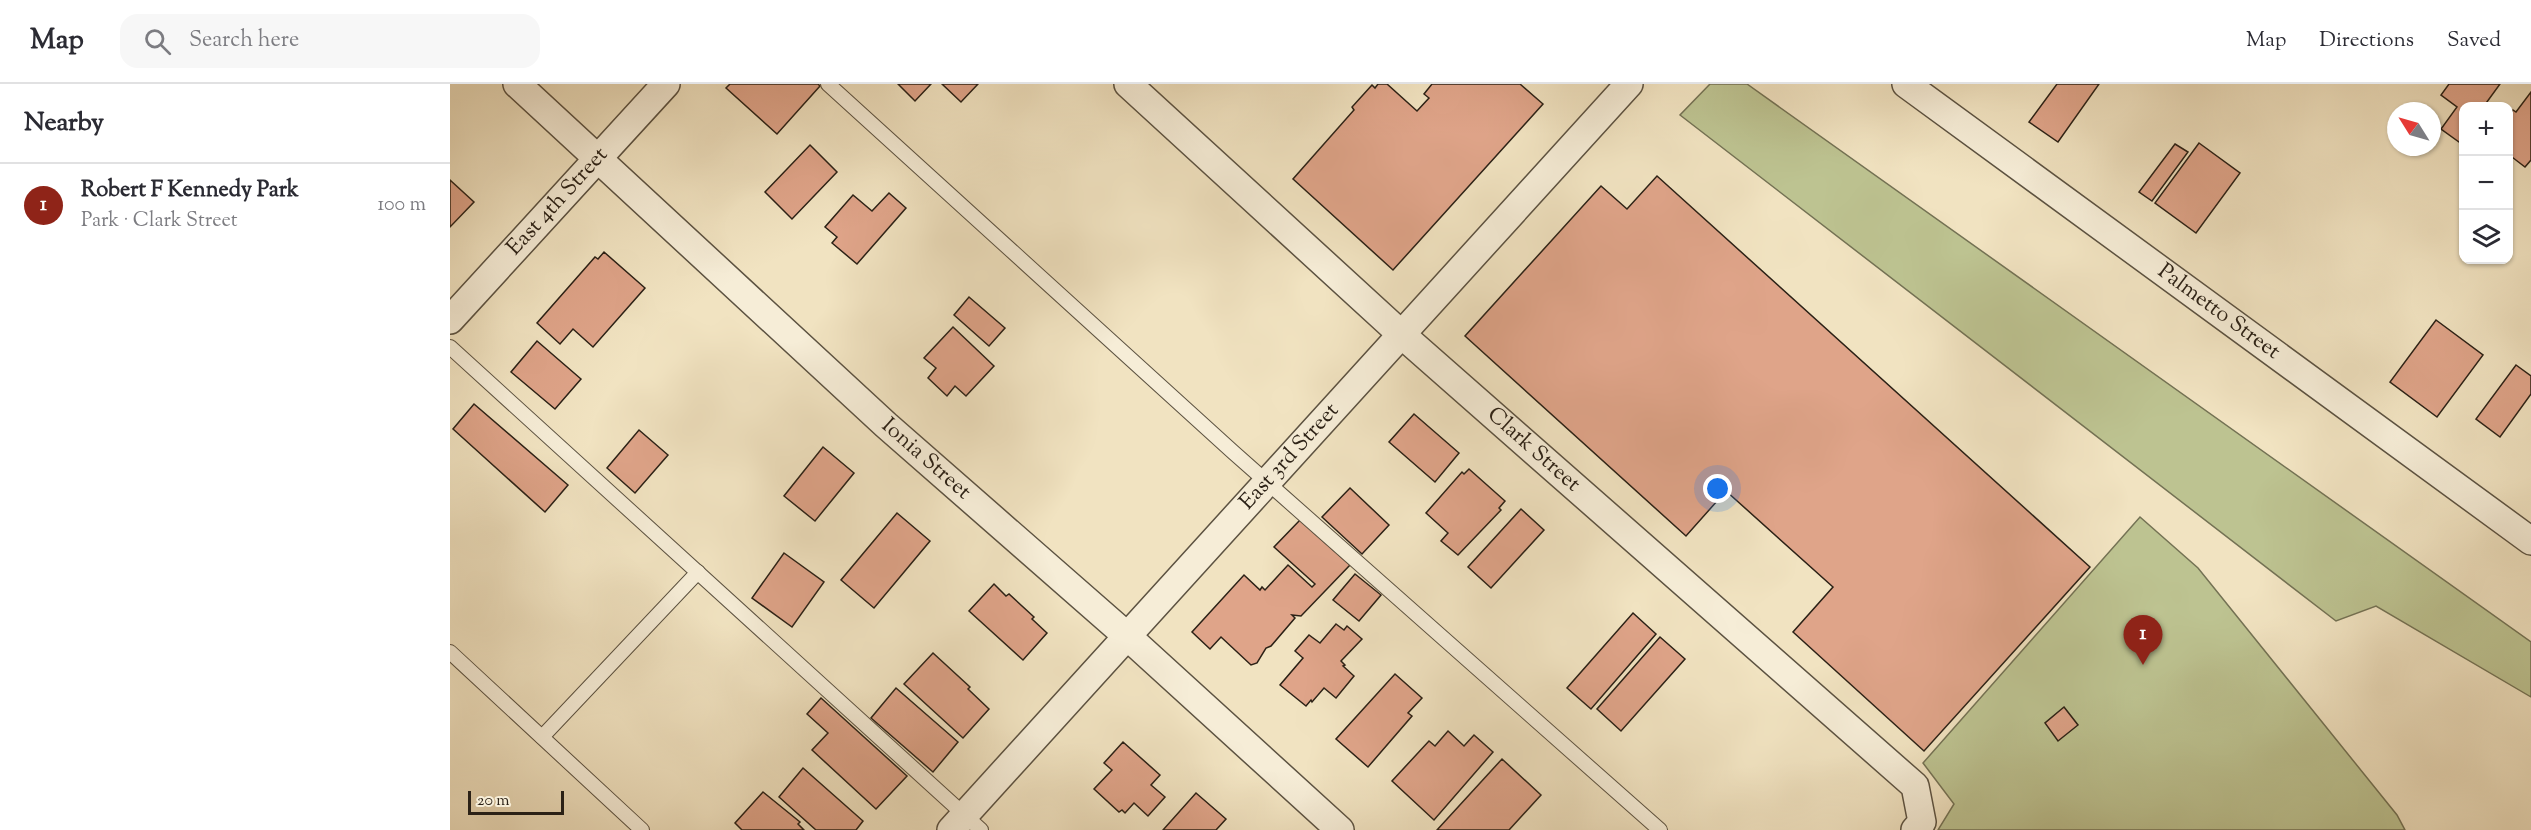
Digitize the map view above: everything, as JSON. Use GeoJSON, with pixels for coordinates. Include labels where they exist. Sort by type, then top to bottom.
{"type":"FeatureCollection","features":[{"type":"Feature","properties":{"kind":"street","name":"Ionia Street"},"geometry":{"type":"LineString","coordinates":[[517,84],[886,425],[1127,636],[1340,830]]}},
{"type":"Feature","properties":{"kind":"street","name":"East 4th Street"},"geometry":{"type":"LineString","coordinates":[[450,320],[666,84]]}},
{"type":"Feature","properties":{"kind":"street","name":"Clark Street"},"geometry":{"type":"LineString","coordinates":[[1128,84],[1401,334],[1915,786],[1918,826]]}},
{"type":"Feature","properties":{"kind":"street","name":"East 3rd Street"},"geometry":{"type":"LineString","coordinates":[[966,825],[1127,636],[1629,84]]}},
{"type":"Feature","properties":{"kind":"street","name":"Palmetto Street"},"geometry":{"type":"LineString","coordinates":[[1906,84],[2531,541]]}},
{"type":"Feature","properties":{"kind":"lane"},"geometry":{"type":"LineString","coordinates":[[828,84],[1266,482],[1660,830]]}},
{"type":"Feature","properties":{"kind":"lane"},"geometry":{"type":"LineString","coordinates":[[450,347],[698,572],[966,825]]}},
{"type":"Feature","properties":{"kind":"lane"},"geometry":{"type":"LineString","coordinates":[[542,737],[698,572]]}},
{"type":"Feature","properties":{"kind":"lane"},"geometry":{"type":"LineString","coordinates":[[450,652],[642,830]]}},
{"type":"Feature","properties":{"kind":"green space"},"geometry":{"type":"Polygon","coordinates":[[[1710,84],[1747,84],[2531,642],[2531,697],[2376,606],[2336,621],[1680,115],[1710,84]]]}},
{"type":"Feature","properties":{"kind":"green space"},"geometry":{"type":"Polygon","coordinates":[[[2140,517],[2198,568],[2397,815],[2405,830],[1938,830],[1954,804],[1923,763],[2140,517]]]}},
{"type":"Feature","properties":{"kind":"building"},"geometry":{"type":"Polygon","coordinates":[[[730,84],[818,84],[820,86],[777,134],[726,88],[730,84]]]}},
{"type":"Feature","properties":{"kind":"building"},"geometry":{"type":"Polygon","coordinates":[[[898,84],[931,84],[915,101],[898,84]]]}},
{"type":"Feature","properties":{"kind":"building"},"geometry":{"type":"Polygon","coordinates":[[[942,84],[978,84],[961,102],[942,84]]]}},
{"type":"Feature","properties":{"kind":"building"},"geometry":{"type":"Polygon","coordinates":[[[1378,84],[1387,84],[1417,111],[1429,98],[1424,94],[1432,84],[1520,84],[1543,104],[1393,270],[1293,179],[1354,110],[1352,107],[1372,85],[1375,88],[1378,84]]]}},
{"type":"Feature","properties":{"kind":"building"},"geometry":{"type":"Polygon","coordinates":[[[2057,84],[2099,84],[2058,142],[2029,122],[2057,84]]]}},
{"type":"Feature","properties":{"kind":"building"},"geometry":{"type":"Polygon","coordinates":[[[2449,84],[2500,84],[2487,102],[2459,102],[2459,142],[2441,129],[2457,107],[2441,95],[2449,84]]]}},
{"type":"Feature","properties":{"kind":"building"},"geometry":{"type":"Polygon","coordinates":[[[2531,92],[2531,160],[2525,167],[2513,158],[2513,110],[2516,112],[2531,92]]]}},
{"type":"Feature","properties":{"kind":"building"},"geometry":{"type":"Polygon","coordinates":[[[2199,143],[2240,173],[2196,233],[2155,203],[2199,143]]]}},
{"type":"Feature","properties":{"kind":"building"},"geometry":{"type":"Polygon","coordinates":[[[2175,144],[2188,152],[2152,201],[2139,192],[2175,144]]]}},
{"type":"Feature","properties":{"kind":"building"},"geometry":{"type":"Polygon","coordinates":[[[810,145],[837,172],[792,219],[765,192],[810,145]]]}},
{"type":"Feature","properties":{"kind":"building"},"geometry":{"type":"Polygon","coordinates":[[[1657,176],[2090,567],[1924,751],[1793,632],[1833,587],[1726,491],[1686,536],[1465,336],[1601,186],[1627,209],[1657,176]]]}},
{"type":"Feature","properties":{"kind":"building"},"geometry":{"type":"Polygon","coordinates":[[[450,180],[474,202],[450,227],[450,180]]]}},
{"type":"Feature","properties":{"kind":"building"},"geometry":{"type":"Polygon","coordinates":[[[889,193],[906,208],[857,264],[832,243],[837,237],[825,227],[853,195],[872,211],[889,193]]]}},
{"type":"Feature","properties":{"kind":"building"},"geometry":{"type":"Polygon","coordinates":[[[604,252],[645,288],[593,347],[573,329],[560,344],[537,323],[595,257],[598,259],[604,252]]]}},
{"type":"Feature","properties":{"kind":"building"},"geometry":{"type":"Polygon","coordinates":[[[969,297],[1005,328],[989,346],[954,315],[969,297]]]}},
{"type":"Feature","properties":{"kind":"building"},"geometry":{"type":"Polygon","coordinates":[[[2436,320],[2483,355],[2437,417],[2390,382],[2436,320]]]}},
{"type":"Feature","properties":{"kind":"building"},"geometry":{"type":"Polygon","coordinates":[[[953,327],[994,366],[966,396],[955,386],[947,396],[928,378],[936,368],[924,358],[953,327]]]}},
{"type":"Feature","properties":{"kind":"building"},"geometry":{"type":"Polygon","coordinates":[[[537,341],[581,379],[555,409],[511,372],[537,341]]]}},
{"type":"Feature","properties":{"kind":"building"},"geometry":{"type":"Polygon","coordinates":[[[2516,365],[2531,376],[2531,394],[2500,437],[2476,419],[2516,365]]]}},
{"type":"Feature","properties":{"kind":"building"},"geometry":{"type":"Polygon","coordinates":[[[474,404],[568,485],[545,512],[453,429],[474,404]]]}},
{"type":"Feature","properties":{"kind":"building"},"geometry":{"type":"Polygon","coordinates":[[[1414,414],[1459,453],[1435,482],[1389,442],[1414,414]]]}},
{"type":"Feature","properties":{"kind":"building"},"geometry":{"type":"Polygon","coordinates":[[[639,430],[668,455],[635,493],[607,468],[639,430]]]}},
{"type":"Feature","properties":{"kind":"building"},"geometry":{"type":"Polygon","coordinates":[[[823,447],[854,473],[815,521],[784,496],[823,447]]]}},
{"type":"Feature","properties":{"kind":"building"},"geometry":{"type":"Polygon","coordinates":[[[1469,469],[1505,501],[1499,508],[1501,510],[1458,555],[1441,541],[1448,533],[1426,513],[1462,472],[1464,474],[1469,469]]]}},
{"type":"Feature","properties":{"kind":"building"},"geometry":{"type":"Polygon","coordinates":[[[1350,488],[1389,525],[1362,554],[1322,517],[1350,488]]]}},
{"type":"Feature","properties":{"kind":"building"},"geometry":{"type":"Polygon","coordinates":[[[1521,509],[1544,530],[1491,588],[1468,567],[1521,509]]]}},
{"type":"Feature","properties":{"kind":"building"},"geometry":{"type":"Polygon","coordinates":[[[897,513],[930,541],[874,608],[841,580],[897,513]]]}},
{"type":"Feature","properties":{"kind":"building"},"geometry":{"type":"Polygon","coordinates":[[[1300,520],[1350,565],[1301,616],[1292,615],[1295,618],[1271,646],[1266,648],[1257,663],[1251,665],[1221,637],[1210,649],[1192,632],[1244,575],[1260,590],[1262,587],[1265,590],[1288,565],[1312,587],[1315,584],[1274,547],[1300,520]]]}},
{"type":"Feature","properties":{"kind":"building"},"geometry":{"type":"Polygon","coordinates":[[[784,553],[824,582],[792,627],[752,598],[784,553]]]}},
{"type":"Feature","properties":{"kind":"building"},"geometry":{"type":"Polygon","coordinates":[[[1355,574],[1381,595],[1359,621],[1333,600],[1355,574]]]}},
{"type":"Feature","properties":{"kind":"building"},"geometry":{"type":"Polygon","coordinates":[[[994,584],[1006,596],[1009,594],[1034,617],[1032,619],[1047,633],[1023,660],[969,611],[994,584]]]}},
{"type":"Feature","properties":{"kind":"building"},"geometry":{"type":"Polygon","coordinates":[[[1633,613],[1656,634],[1591,709],[1567,688],[1633,613]]]}},
{"type":"Feature","properties":{"kind":"building"},"geometry":{"type":"Polygon","coordinates":[[[1336,624],[1344,630],[1347,626],[1362,639],[1341,661],[1354,676],[1336,698],[1324,688],[1306,706],[1280,685],[1303,658],[1295,651],[1309,635],[1320,643],[1336,624]]]}},
{"type":"Feature","properties":{"kind":"building"},"geometry":{"type":"Polygon","coordinates":[[[1660,637],[1685,659],[1621,731],[1597,709],[1660,637]]]}},
{"type":"Feature","properties":{"kind":"building"},"geometry":{"type":"Polygon","coordinates":[[[933,653],[970,687],[968,689],[989,709],[963,738],[904,684],[933,653]]]}},
{"type":"Feature","properties":{"kind":"building"},"geometry":{"type":"Polygon","coordinates":[[[1395,674],[1422,698],[1408,713],[1412,716],[1368,767],[1336,739],[1395,674]]]}},
{"type":"Feature","properties":{"kind":"building"},"geometry":{"type":"Polygon","coordinates":[[[896,688],[958,742],[933,772],[871,718],[896,688]]]}},
{"type":"Feature","properties":{"kind":"building"},"geometry":{"type":"Polygon","coordinates":[[[821,698],[907,776],[876,809],[812,750],[828,733],[807,714],[821,698]]]}},
{"type":"Feature","properties":{"kind":"building"},"geometry":{"type":"Polygon","coordinates":[[[2064,707],[2078,725],[2058,741],[2045,723],[2064,707]]]}},
{"type":"Feature","properties":{"kind":"building"},"geometry":{"type":"Polygon","coordinates":[[[1448,731],[1464,746],[1474,735],[1493,752],[1434,820],[1392,781],[1429,741],[1435,746],[1448,731]]]}},
{"type":"Feature","properties":{"kind":"building"},"geometry":{"type":"Polygon","coordinates":[[[1123,742],[1160,775],[1151,785],[1165,797],[1148,816],[1134,803],[1125,813],[1122,810],[1119,812],[1094,789],[1112,770],[1104,763],[1123,742]]]}},
{"type":"Feature","properties":{"kind":"building"},"geometry":{"type":"Polygon","coordinates":[[[1502,759],[1541,795],[1509,830],[1437,830],[1502,759]]]}},
{"type":"Feature","properties":{"kind":"building"},"geometry":{"type":"Polygon","coordinates":[[[803,768],[863,821],[856,830],[816,830],[779,797],[803,768]]]}},
{"type":"Feature","properties":{"kind":"building"},"geometry":{"type":"Polygon","coordinates":[[[763,792],[800,822],[798,824],[804,830],[742,830],[735,823],[763,792]]]}},
{"type":"Feature","properties":{"kind":"building"},"geometry":{"type":"Polygon","coordinates":[[[1196,793],[1226,819],[1216,830],[1163,830],[1196,793]]]}},
{"type":"Feature","properties":{"kind":"place","name":"Robert F Kennedy Park"},"geometry":{"type":"Point","coordinates":[2143,665]}}]}
